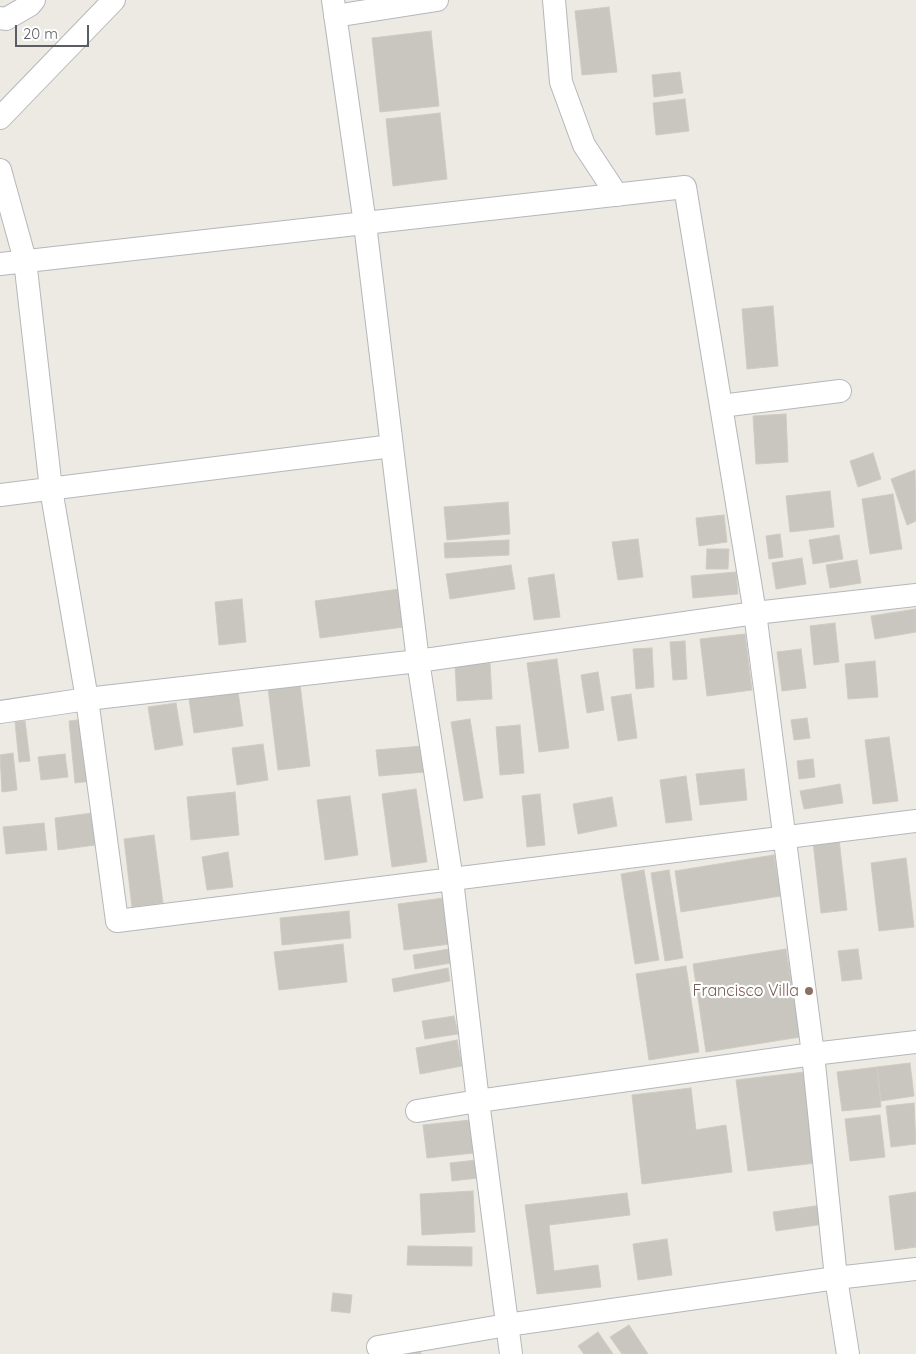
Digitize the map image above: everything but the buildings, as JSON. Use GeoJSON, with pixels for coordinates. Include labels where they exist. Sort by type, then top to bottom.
{"type":"FeatureCollection","features":[{"type":"Feature","properties":{"kind":"street"},"geometry":{"type":"LineString","coordinates":[[0,18],[6,19],[30,5],[34,0]]}},
{"type":"Feature","properties":{"kind":"street"},"geometry":{"type":"LineString","coordinates":[[0,118],[114,0]]}},
{"type":"Feature","properties":{"kind":"street"},"geometry":{"type":"LineString","coordinates":[[437,0],[334,8],[365,224],[418,661],[452,880],[511,1354]]}},
{"type":"Feature","properties":{"kind":"street"},"geometry":{"type":"LineString","coordinates":[[554,0],[561,82],[584,145],[617,195]]}},
{"type":"Feature","properties":{"kind":"street"},"geometry":{"type":"LineString","coordinates":[[0,170],[25,260],[51,488],[87,699],[117,921],[916,821]]}},
{"type":"Feature","properties":{"kind":"street"},"geometry":{"type":"LineString","coordinates":[[0,264],[684,187],[755,613],[783,838],[813,1054],[836,1278],[848,1354]]}},
{"type":"Feature","properties":{"kind":"street"},"geometry":{"type":"LineString","coordinates":[[721,406],[840,391]]}},
{"type":"Feature","properties":{"kind":"street"},"geometry":{"type":"LineString","coordinates":[[0,495],[392,446]]}},
{"type":"Feature","properties":{"kind":"street"},"geometry":{"type":"LineString","coordinates":[[0,712],[87,699],[418,661],[755,613],[916,595]]}},
{"type":"Feature","properties":{"kind":"street"},"geometry":{"type":"LineString","coordinates":[[417,1111],[813,1054],[916,1042]]}},
{"type":"Feature","properties":{"kind":"street"},"geometry":{"type":"LineString","coordinates":[[378,1348],[507,1325],[916,1268]]}},
{"type":"Feature","properties":{"kind":"place","name":"Francisco Villa"},"geometry":{"type":"Point","coordinates":[809,991]}}]}
